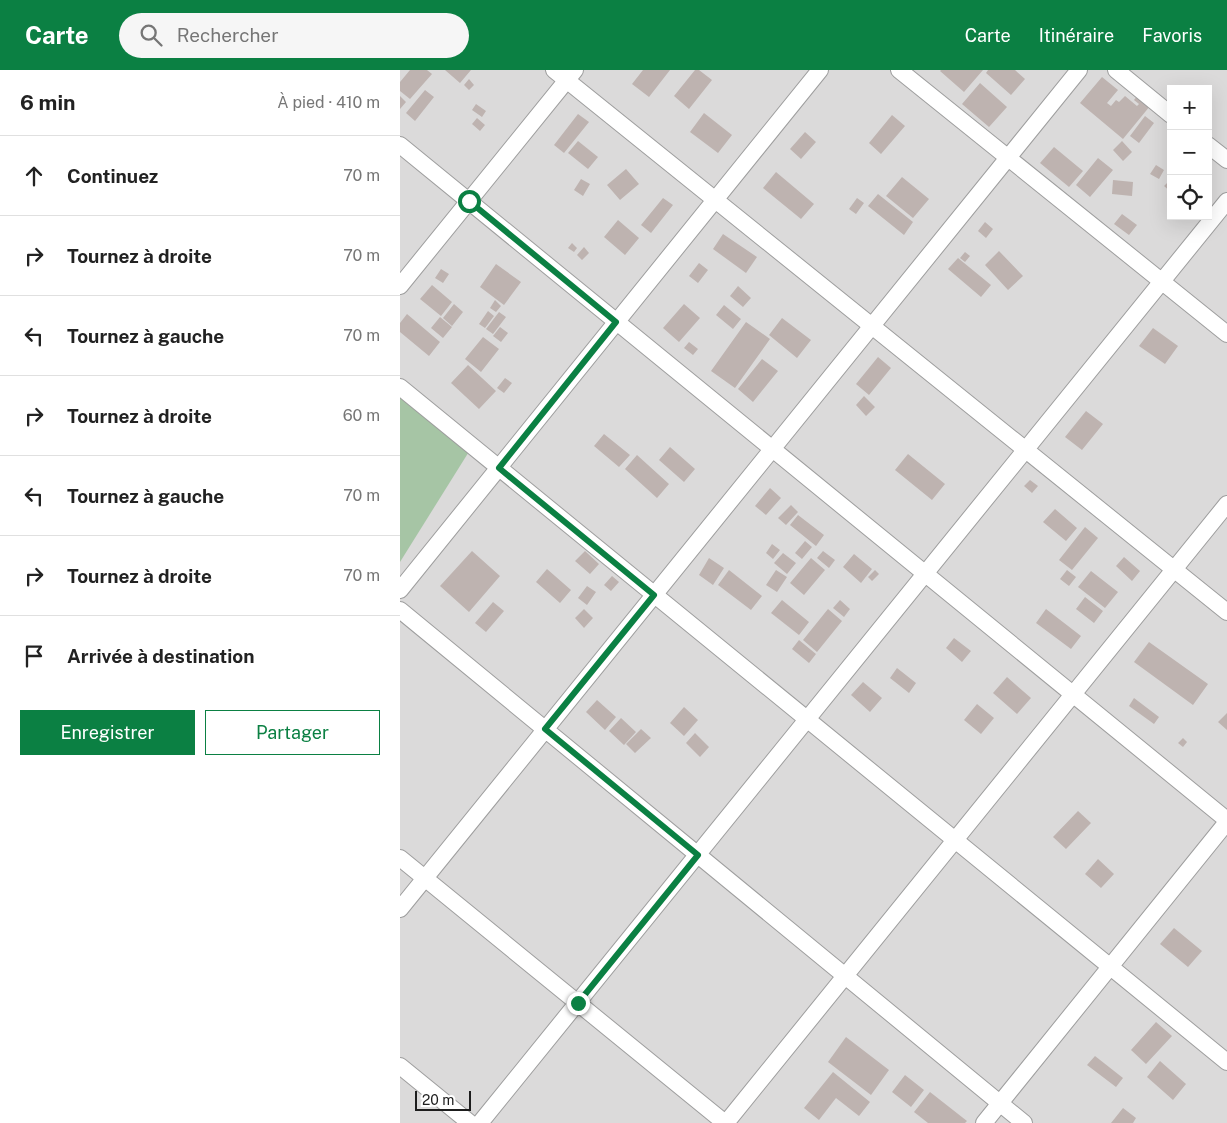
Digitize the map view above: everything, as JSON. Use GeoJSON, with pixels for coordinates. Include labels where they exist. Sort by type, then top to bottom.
{"type":"FeatureCollection","features":[{"type":"Feature","properties":{"kind":"street"},"geometry":{"type":"LineString","coordinates":[[400,590],[820,70]]}},
{"type":"Feature","properties":{"kind":"street"},"geometry":{"type":"LineString","coordinates":[[899,70],[1227,334]]}},
{"type":"Feature","properties":{"kind":"street"},"geometry":{"type":"LineString","coordinates":[[400,909],[1079,70]]}},
{"type":"Feature","properties":{"kind":"street"},"geometry":{"type":"LineString","coordinates":[[1116,70],[1167,112]]}},
{"type":"Feature","properties":{"kind":"street"},"geometry":{"type":"LineString","coordinates":[[400,286],[469,201],[566,73],[715,200],[1227,612]]}},
{"type":"Feature","properties":{"kind":"street"},"geometry":{"type":"LineString","coordinates":[[400,145],[1227,821],[984,1123]]}},
{"type":"Feature","properties":{"kind":"street"},"geometry":{"type":"LineString","coordinates":[[1212,148],[1227,160]]}},
{"type":"Feature","properties":{"kind":"street"},"geometry":{"type":"LineString","coordinates":[[480,1123],[1227,201]]}},
{"type":"Feature","properties":{"kind":"street"},"geometry":{"type":"LineString","coordinates":[[400,387],[1227,1062]]}},
{"type":"Feature","properties":{"kind":"street"},"geometry":{"type":"LineString","coordinates":[[400,858],[726,1123],[1227,504]]}},
{"type":"Feature","properties":{"kind":"street"},"geometry":{"type":"LineString","coordinates":[[400,610],[1024,1123]]}},
{"type":"Feature","properties":{"kind":"street"},"geometry":{"type":"LineString","coordinates":[[400,1066],[470,1123]]}},
{"type":"Feature","properties":{"kind":"shaded area"},"geometry":{"type":"Polygon","coordinates":[[[400,70],[1227,70],[1227,1123],[400,1123],[400,70]]]}},
{"type":"Feature","properties":{"kind":"green space"},"geometry":{"type":"Polygon","coordinates":[[[400,394],[470,450],[400,562],[400,394]]]}},
{"type":"Feature","properties":{"kind":"building"},"geometry":{"type":"Polygon","coordinates":[[[410,70],[427,70],[432,74],[410,99],[400,91],[400,82],[410,70]]]}},
{"type":"Feature","properties":{"kind":"building"},"geometry":{"type":"Polygon","coordinates":[[[445,70],[471,70],[460,83],[445,70]]]}},
{"type":"Feature","properties":{"kind":"building"},"geometry":{"type":"Polygon","coordinates":[[[643,70],[670,70],[649,97],[632,84],[643,70]]]}},
{"type":"Feature","properties":{"kind":"building"},"geometry":{"type":"Polygon","coordinates":[[[695,70],[699,70],[712,80],[689,109],[674,96],[695,70]]]}},
{"type":"Feature","properties":{"kind":"building"},"geometry":{"type":"Polygon","coordinates":[[[941,70],[983,70],[964,92],[941,70]]]}},
{"type":"Feature","properties":{"kind":"building"},"geometry":{"type":"Polygon","coordinates":[[[988,70],[1015,70],[1025,79],[1011,95],[986,73],[988,70]]]}},
{"type":"Feature","properties":{"kind":"building"},"geometry":{"type":"Polygon","coordinates":[[[1102,77],[1118,90],[1107,103],[1111,106],[1116,100],[1119,102],[1125,96],[1137,106],[1139,104],[1134,100],[1138,95],[1150,106],[1123,139],[1080,103],[1102,77]]]}},
{"type":"Feature","properties":{"kind":"building"},"geometry":{"type":"Polygon","coordinates":[[[469,79],[474,85],[469,90],[464,85],[469,79]]]}},
{"type":"Feature","properties":{"kind":"building"},"geometry":{"type":"Polygon","coordinates":[[[980,83],[1007,107],[989,127],[962,104],[980,83]]]}},
{"type":"Feature","properties":{"kind":"building"},"geometry":{"type":"Polygon","coordinates":[[[425,90],[434,97],[415,121],[406,113],[425,90]]]}},
{"type":"Feature","properties":{"kind":"building"},"geometry":{"type":"Polygon","coordinates":[[[400,96],[406,102],[400,109],[400,96]]]}},
{"type":"Feature","properties":{"kind":"building"},"geometry":{"type":"Polygon","coordinates":[[[476,104],[486,111],[482,117],[472,110],[476,104]]]}},
{"type":"Feature","properties":{"kind":"building"},"geometry":{"type":"Polygon","coordinates":[[[704,113],[732,135],[718,153],[690,132],[704,113]]]}},
{"type":"Feature","properties":{"kind":"building"},"geometry":{"type":"Polygon","coordinates":[[[578,114],[589,122],[564,153],[554,145],[578,114]]]}},
{"type":"Feature","properties":{"kind":"building"},"geometry":{"type":"Polygon","coordinates":[[[892,115],[905,126],[881,154],[869,143],[892,115]]]}},
{"type":"Feature","properties":{"kind":"building"},"geometry":{"type":"Polygon","coordinates":[[[1145,116],[1154,123],[1139,143],[1130,136],[1145,116]]]}},
{"type":"Feature","properties":{"kind":"building"},"geometry":{"type":"Polygon","coordinates":[[[477,118],[485,125],[480,131],[472,124],[477,118]]]}},
{"type":"Feature","properties":{"kind":"building"},"geometry":{"type":"Polygon","coordinates":[[[805,132],[816,142],[801,159],[790,149],[805,132]]]}},
{"type":"Feature","properties":{"kind":"building"},"geometry":{"type":"Polygon","coordinates":[[[578,141],[598,157],[588,169],[568,153],[578,141]]]}},
{"type":"Feature","properties":{"kind":"building"},"geometry":{"type":"Polygon","coordinates":[[[1122,141],[1132,152],[1123,161],[1113,150],[1122,141]]]}},
{"type":"Feature","properties":{"kind":"building"},"geometry":{"type":"Polygon","coordinates":[[[1054,147],[1083,171],[1069,187],[1040,163],[1054,147]]]}},
{"type":"Feature","properties":{"kind":"building"},"geometry":{"type":"Polygon","coordinates":[[[1098,158],[1113,170],[1090,197],[1076,185],[1098,158]]]}},
{"type":"Feature","properties":{"kind":"building"},"geometry":{"type":"Polygon","coordinates":[[[1156,165],[1164,170],[1159,179],[1150,174],[1156,165]]]}},
{"type":"Feature","properties":{"kind":"building"},"geometry":{"type":"Polygon","coordinates":[[[626,169],[639,184],[620,200],[607,185],[626,169]]]}},
{"type":"Feature","properties":{"kind":"building"},"geometry":{"type":"Polygon","coordinates":[[[776,172],[814,204],[801,219],[763,188],[776,172]]]}},
{"type":"Feature","properties":{"kind":"building"},"geometry":{"type":"Polygon","coordinates":[[[902,177],[929,199],[913,218],[886,196],[902,177]]]}},
{"type":"Feature","properties":{"kind":"building"},"geometry":{"type":"Polygon","coordinates":[[[581,179],[590,184],[583,196],[574,190],[581,179]]]}},
{"type":"Feature","properties":{"kind":"building"},"geometry":{"type":"Polygon","coordinates":[[[1113,180],[1133,182],[1132,196],[1112,194],[1113,180]]]}},
{"type":"Feature","properties":{"kind":"building"},"geometry":{"type":"Polygon","coordinates":[[[878,194],[913,222],[904,235],[868,206],[878,194]]]}},
{"type":"Feature","properties":{"kind":"building"},"geometry":{"type":"Polygon","coordinates":[[[663,198],[673,205],[651,233],[641,225],[663,198]]]}},
{"type":"Feature","properties":{"kind":"building"},"geometry":{"type":"Polygon","coordinates":[[[857,198],[864,203],[856,214],[849,209],[857,198]]]}},
{"type":"Feature","properties":{"kind":"building"},"geometry":{"type":"Polygon","coordinates":[[[1122,214],[1137,225],[1129,235],[1114,224],[1122,214]]]}},
{"type":"Feature","properties":{"kind":"building"},"geometry":{"type":"Polygon","coordinates":[[[618,220],[639,238],[625,255],[604,237],[618,220]]]}},
{"type":"Feature","properties":{"kind":"building"},"geometry":{"type":"Polygon","coordinates":[[[985,222],[993,229],[986,238],[978,231],[985,222]]]}},
{"type":"Feature","properties":{"kind":"building"},"geometry":{"type":"Polygon","coordinates":[[[723,234],[757,257],[746,273],[713,249],[723,234]]]}},
{"type":"Feature","properties":{"kind":"building"},"geometry":{"type":"Polygon","coordinates":[[[572,243],[577,248],[574,252],[568,248],[572,243]]]}},
{"type":"Feature","properties":{"kind":"building"},"geometry":{"type":"Polygon","coordinates":[[[584,247],[589,253],[582,260],[577,255],[584,247]]]}},
{"type":"Feature","properties":{"kind":"building"},"geometry":{"type":"Polygon","coordinates":[[[999,251],[1023,276],[1008,290],[985,265],[999,251]]]}},
{"type":"Feature","properties":{"kind":"building"},"geometry":{"type":"Polygon","coordinates":[[[965,252],[970,256],[965,262],[960,258],[965,252]]]}},
{"type":"Feature","properties":{"kind":"building"},"geometry":{"type":"Polygon","coordinates":[[[958,258],[991,285],[981,297],[948,269],[958,258]]]}},
{"type":"Feature","properties":{"kind":"building"},"geometry":{"type":"Polygon","coordinates":[[[699,263],[708,270],[698,283],[689,276],[699,263]]]}},
{"type":"Feature","properties":{"kind":"building"},"geometry":{"type":"Polygon","coordinates":[[[496,264],[521,282],[504,305],[480,287],[496,264]]]}},
{"type":"Feature","properties":{"kind":"building"},"geometry":{"type":"Polygon","coordinates":[[[441,269],[449,274],[443,283],[435,278],[441,269]]]}},
{"type":"Feature","properties":{"kind":"building"},"geometry":{"type":"Polygon","coordinates":[[[432,285],[452,302],[441,316],[420,299],[432,285]]]}},
{"type":"Feature","properties":{"kind":"building"},"geometry":{"type":"Polygon","coordinates":[[[738,286],[751,298],[743,307],[730,296],[738,286]]]}},
{"type":"Feature","properties":{"kind":"building"},"geometry":{"type":"Polygon","coordinates":[[[495,300],[501,306],[496,312],[490,308],[495,300]]]}},
{"type":"Feature","properties":{"kind":"building"},"geometry":{"type":"Polygon","coordinates":[[[454,304],[463,312],[452,326],[443,318],[454,304]]]}},
{"type":"Feature","properties":{"kind":"building"},"geometry":{"type":"Polygon","coordinates":[[[684,304],[700,318],[679,342],[663,328],[684,304]]]}},
{"type":"Feature","properties":{"kind":"building"},"geometry":{"type":"Polygon","coordinates":[[[724,305],[741,319],[733,329],[716,315],[724,305]]]}},
{"type":"Feature","properties":{"kind":"building"},"geometry":{"type":"Polygon","coordinates":[[[488,311],[494,316],[485,328],[479,324],[488,311]]]}},
{"type":"Feature","properties":{"kind":"building"},"geometry":{"type":"Polygon","coordinates":[[[499,312],[506,317],[493,334],[486,329],[499,312]]]}},
{"type":"Feature","properties":{"kind":"building"},"geometry":{"type":"Polygon","coordinates":[[[407,314],[440,342],[429,356],[400,332],[400,323],[407,314]]]}},
{"type":"Feature","properties":{"kind":"building"},"geometry":{"type":"Polygon","coordinates":[[[440,317],[452,327],[443,338],[431,328],[440,317]]]}},
{"type":"Feature","properties":{"kind":"building"},"geometry":{"type":"Polygon","coordinates":[[[782,318],[811,340],[797,358],[769,335],[782,318]]]}},
{"type":"Feature","properties":{"kind":"building"},"geometry":{"type":"Polygon","coordinates":[[[746,322],[770,339],[735,388],[711,371],[746,322]]]}},
{"type":"Feature","properties":{"kind":"building"},"geometry":{"type":"Polygon","coordinates":[[[500,327],[508,333],[501,342],[493,336],[500,327]]]}},
{"type":"Feature","properties":{"kind":"building"},"geometry":{"type":"Polygon","coordinates":[[[1153,328],[1178,346],[1165,364],[1139,346],[1153,328]]]}},
{"type":"Feature","properties":{"kind":"building"},"geometry":{"type":"Polygon","coordinates":[[[483,337],[499,349],[481,372],[465,359],[483,337]]]}},
{"type":"Feature","properties":{"kind":"building"},"geometry":{"type":"Polygon","coordinates":[[[689,342],[698,349],[693,355],[684,348],[689,342]]]}},
{"type":"Feature","properties":{"kind":"building"},"geometry":{"type":"Polygon","coordinates":[[[878,357],[891,368],[869,395],[856,384],[878,357]]]}},
{"type":"Feature","properties":{"kind":"building"},"geometry":{"type":"Polygon","coordinates":[[[762,359],[778,371],[753,402],[738,389],[762,359]]]}},
{"type":"Feature","properties":{"kind":"building"},"geometry":{"type":"Polygon","coordinates":[[[468,365],[496,391],[479,409],[451,383],[468,365]]]}},
{"type":"Feature","properties":{"kind":"building"},"geometry":{"type":"Polygon","coordinates":[[[505,378],[512,383],[504,393],[497,388],[505,378]]]}},
{"type":"Feature","properties":{"kind":"building"},"geometry":{"type":"Polygon","coordinates":[[[864,396],[875,407],[866,416],[856,405],[864,396]]]}},
{"type":"Feature","properties":{"kind":"building"},"geometry":{"type":"Polygon","coordinates":[[[1086,411],[1103,424],[1082,450],[1065,437],[1086,411]]]}},
{"type":"Feature","properties":{"kind":"building"},"geometry":{"type":"Polygon","coordinates":[[[604,434],[630,455],[619,467],[594,446],[604,434]]]}},
{"type":"Feature","properties":{"kind":"building"},"geometry":{"type":"Polygon","coordinates":[[[670,447],[695,469],[684,482],[659,460],[670,447]]]}},
{"type":"Feature","properties":{"kind":"building"},"geometry":{"type":"Polygon","coordinates":[[[908,454],[945,484],[932,500],[895,470],[908,454]]]}},
{"type":"Feature","properties":{"kind":"building"},"geometry":{"type":"Polygon","coordinates":[[[637,455],[669,484],[657,498],[625,469],[637,455]]]}},
{"type":"Feature","properties":{"kind":"building"},"geometry":{"type":"Polygon","coordinates":[[[1030,480],[1038,486],[1032,493],[1024,486],[1030,480]]]}},
{"type":"Feature","properties":{"kind":"building"},"geometry":{"type":"Polygon","coordinates":[[[770,488],[781,498],[766,515],[755,506],[770,488]]]}},
{"type":"Feature","properties":{"kind":"building"},"geometry":{"type":"Polygon","coordinates":[[[791,505],[798,512],[786,525],[778,518],[791,505]]]}},
{"type":"Feature","properties":{"kind":"building"},"geometry":{"type":"Polygon","coordinates":[[[1055,509],[1077,528],[1066,541],[1043,522],[1055,509]]]}},
{"type":"Feature","properties":{"kind":"building"},"geometry":{"type":"Polygon","coordinates":[[[798,515],[824,535],[816,546],[790,525],[798,515]]]}},
{"type":"Feature","properties":{"kind":"building"},"geometry":{"type":"Polygon","coordinates":[[[1085,527],[1098,538],[1072,570],[1059,560],[1085,527]]]}},
{"type":"Feature","properties":{"kind":"building"},"geometry":{"type":"Polygon","coordinates":[[[805,541],[812,547],[802,559],[795,553],[805,541]]]}},
{"type":"Feature","properties":{"kind":"building"},"geometry":{"type":"Polygon","coordinates":[[[772,544],[780,550],[773,559],[766,553],[772,544]]]}},
{"type":"Feature","properties":{"kind":"building"},"geometry":{"type":"Polygon","coordinates":[[[472,551],[500,576],[469,612],[440,586],[472,551]]]}},
{"type":"Feature","properties":{"kind":"building"},"geometry":{"type":"Polygon","coordinates":[[[585,551],[599,564],[590,574],[575,561],[585,551]]]}},
{"type":"Feature","properties":{"kind":"building"},"geometry":{"type":"Polygon","coordinates":[[[823,551],[835,560],[829,568],[817,558],[823,551]]]}},
{"type":"Feature","properties":{"kind":"building"},"geometry":{"type":"Polygon","coordinates":[[[783,553],[796,563],[787,574],[774,563],[783,553]]]}},
{"type":"Feature","properties":{"kind":"building"},"geometry":{"type":"Polygon","coordinates":[[[854,554],[872,569],[861,583],[843,567],[854,554]]]}},
{"type":"Feature","properties":{"kind":"building"},"geometry":{"type":"Polygon","coordinates":[[[1124,557],[1140,571],[1132,581],[1116,566],[1124,557]]]}},
{"type":"Feature","properties":{"kind":"building"},"geometry":{"type":"Polygon","coordinates":[[[709,558],[724,568],[713,585],[699,575],[709,558]]]}},
{"type":"Feature","properties":{"kind":"building"},"geometry":{"type":"Polygon","coordinates":[[[811,558],[825,570],[804,595],[790,583],[811,558]]]}},
{"type":"Feature","properties":{"kind":"building"},"geometry":{"type":"Polygon","coordinates":[[[547,569],[571,590],[560,603],[536,582],[547,569]]]}},
{"type":"Feature","properties":{"kind":"building"},"geometry":{"type":"Polygon","coordinates":[[[729,570],[762,596],[751,610],[718,585],[729,570]]]}},
{"type":"Feature","properties":{"kind":"building"},"geometry":{"type":"Polygon","coordinates":[[[776,570],[787,577],[777,592],[766,585],[776,570]]]}},
{"type":"Feature","properties":{"kind":"building"},"geometry":{"type":"Polygon","coordinates":[[[875,570],[879,574],[872,581],[868,577],[875,570]]]}},
{"type":"Feature","properties":{"kind":"building"},"geometry":{"type":"Polygon","coordinates":[[[1067,570],[1076,577],[1069,586],[1060,579],[1067,570]]]}},
{"type":"Feature","properties":{"kind":"building"},"geometry":{"type":"Polygon","coordinates":[[[1091,571],[1118,592],[1105,608],[1078,587],[1091,571]]]}},
{"type":"Feature","properties":{"kind":"building"},"geometry":{"type":"Polygon","coordinates":[[[612,576],[619,582],[611,591],[604,585],[612,576]]]}},
{"type":"Feature","properties":{"kind":"building"},"geometry":{"type":"Polygon","coordinates":[[[587,586],[596,592],[587,605],[578,598],[587,586]]]}},
{"type":"Feature","properties":{"kind":"building"},"geometry":{"type":"Polygon","coordinates":[[[1085,597],[1103,611],[1094,623],[1076,609],[1085,597]]]}},
{"type":"Feature","properties":{"kind":"building"},"geometry":{"type":"Polygon","coordinates":[[[782,600],[809,622],[799,635],[771,613],[782,600]]]}},
{"type":"Feature","properties":{"kind":"building"},"geometry":{"type":"Polygon","coordinates":[[[840,600],[850,609],[844,617],[833,608],[840,600]]]}},
{"type":"Feature","properties":{"kind":"building"},"geometry":{"type":"Polygon","coordinates":[[[493,602],[504,611],[486,632],[475,623],[493,602]]]}},
{"type":"Feature","properties":{"kind":"building"},"geometry":{"type":"Polygon","coordinates":[[[584,609],[593,618],[584,628],[575,618],[584,609]]]}},
{"type":"Feature","properties":{"kind":"building"},"geometry":{"type":"Polygon","coordinates":[[[828,609],[842,621],[817,652],[803,640],[828,609]]]}},
{"type":"Feature","properties":{"kind":"building"},"geometry":{"type":"Polygon","coordinates":[[[1046,609],[1081,636],[1071,649],[1036,623],[1046,609]]]}},
{"type":"Feature","properties":{"kind":"building"},"geometry":{"type":"Polygon","coordinates":[[[954,638],[971,651],[962,662],[946,648],[954,638]]]}},
{"type":"Feature","properties":{"kind":"building"},"geometry":{"type":"Polygon","coordinates":[[[799,640],[816,654],[809,663],[792,649],[799,640]]]}},
{"type":"Feature","properties":{"kind":"building"},"geometry":{"type":"Polygon","coordinates":[[[1149,642],[1208,684],[1193,705],[1134,662],[1149,642]]]}},
{"type":"Feature","properties":{"kind":"building"},"geometry":{"type":"Polygon","coordinates":[[[897,668],[916,683],[909,693],[890,678],[897,668]]]}},
{"type":"Feature","properties":{"kind":"building"},"geometry":{"type":"Polygon","coordinates":[[[1007,677],[1031,698],[1017,714],[993,693],[1007,677]]]}},
{"type":"Feature","properties":{"kind":"building"},"geometry":{"type":"Polygon","coordinates":[[[863,682],[882,698],[870,712],[851,695],[863,682]]]}},
{"type":"Feature","properties":{"kind":"building"},"geometry":{"type":"Polygon","coordinates":[[[1134,698],[1159,717],[1154,724],[1129,706],[1134,698]]]}},
{"type":"Feature","properties":{"kind":"building"},"geometry":{"type":"Polygon","coordinates":[[[597,700],[616,717],[605,730],[586,712],[597,700]]]}},
{"type":"Feature","properties":{"kind":"building"},"geometry":{"type":"Polygon","coordinates":[[[977,704],[994,718],[981,734],[964,720],[977,704]]]}},
{"type":"Feature","properties":{"kind":"building"},"geometry":{"type":"Polygon","coordinates":[[[684,707],[698,720],[684,736],[670,723],[684,707]]]}},
{"type":"Feature","properties":{"kind":"building"},"geometry":{"type":"Polygon","coordinates":[[[1227,713],[1227,730],[1218,722],[1227,713]]]}},
{"type":"Feature","properties":{"kind":"building"},"geometry":{"type":"Polygon","coordinates":[[[621,718],[636,732],[624,745],[609,731],[621,718]]]}},
{"type":"Feature","properties":{"kind":"building"},"geometry":{"type":"Polygon","coordinates":[[[641,729],[651,738],[635,753],[626,744],[641,729]]]}},
{"type":"Feature","properties":{"kind":"building"},"geometry":{"type":"Polygon","coordinates":[[[695,733],[709,747],[700,757],[686,743],[695,733]]]}},
{"type":"Feature","properties":{"kind":"building"},"geometry":{"type":"Polygon","coordinates":[[[1183,738],[1187,742],[1183,747],[1178,743],[1183,738]]]}},
{"type":"Feature","properties":{"kind":"building"},"geometry":{"type":"Polygon","coordinates":[[[1078,811],[1091,823],[1066,849],[1053,837],[1078,811]]]}},
{"type":"Feature","properties":{"kind":"building"},"geometry":{"type":"Polygon","coordinates":[[[1098,859],[1114,874],[1101,888],[1085,874],[1098,859]]]}},
{"type":"Feature","properties":{"kind":"building"},"geometry":{"type":"Polygon","coordinates":[[[1174,928],[1202,951],[1188,967],[1160,944],[1174,928]]]}},
{"type":"Feature","properties":{"kind":"building"},"geometry":{"type":"Polygon","coordinates":[[[1156,1022],[1172,1036],[1146,1064],[1131,1050],[1156,1022]]]}},
{"type":"Feature","properties":{"kind":"building"},"geometry":{"type":"Polygon","coordinates":[[[846,1037],[889,1070],[871,1095],[828,1062],[846,1037]]]}},
{"type":"Feature","properties":{"kind":"building"},"geometry":{"type":"Polygon","coordinates":[[[1095,1056],[1123,1078],[1116,1087],[1087,1065],[1095,1056]]]}},
{"type":"Feature","properties":{"kind":"building"},"geometry":{"type":"Polygon","coordinates":[[[1160,1061],[1186,1084],[1173,1100],[1147,1077],[1160,1061]]]}},
{"type":"Feature","properties":{"kind":"building"},"geometry":{"type":"Polygon","coordinates":[[[833,1072],[870,1102],[859,1116],[836,1098],[819,1120],[804,1108],[833,1072]]]}},
{"type":"Feature","properties":{"kind":"building"},"geometry":{"type":"Polygon","coordinates":[[[905,1075],[924,1090],[911,1107],[892,1092],[905,1075]]]}},
{"type":"Feature","properties":{"kind":"building"},"geometry":{"type":"Polygon","coordinates":[[[930,1092],[967,1121],[965,1123],[928,1123],[914,1112],[930,1092]]]}},
{"type":"Feature","properties":{"kind":"building"},"geometry":{"type":"Polygon","coordinates":[[[1123,1108],[1136,1118],[1133,1123],[1111,1123],[1123,1108]]]}},
{"type":"Feature","properties":{"kind":"route"},"geometry":{"type":"LineString","coordinates":[[469,201],[616,322],[499,468],[654,595],[545,729],[698,855],[578,1003]]}}]}
